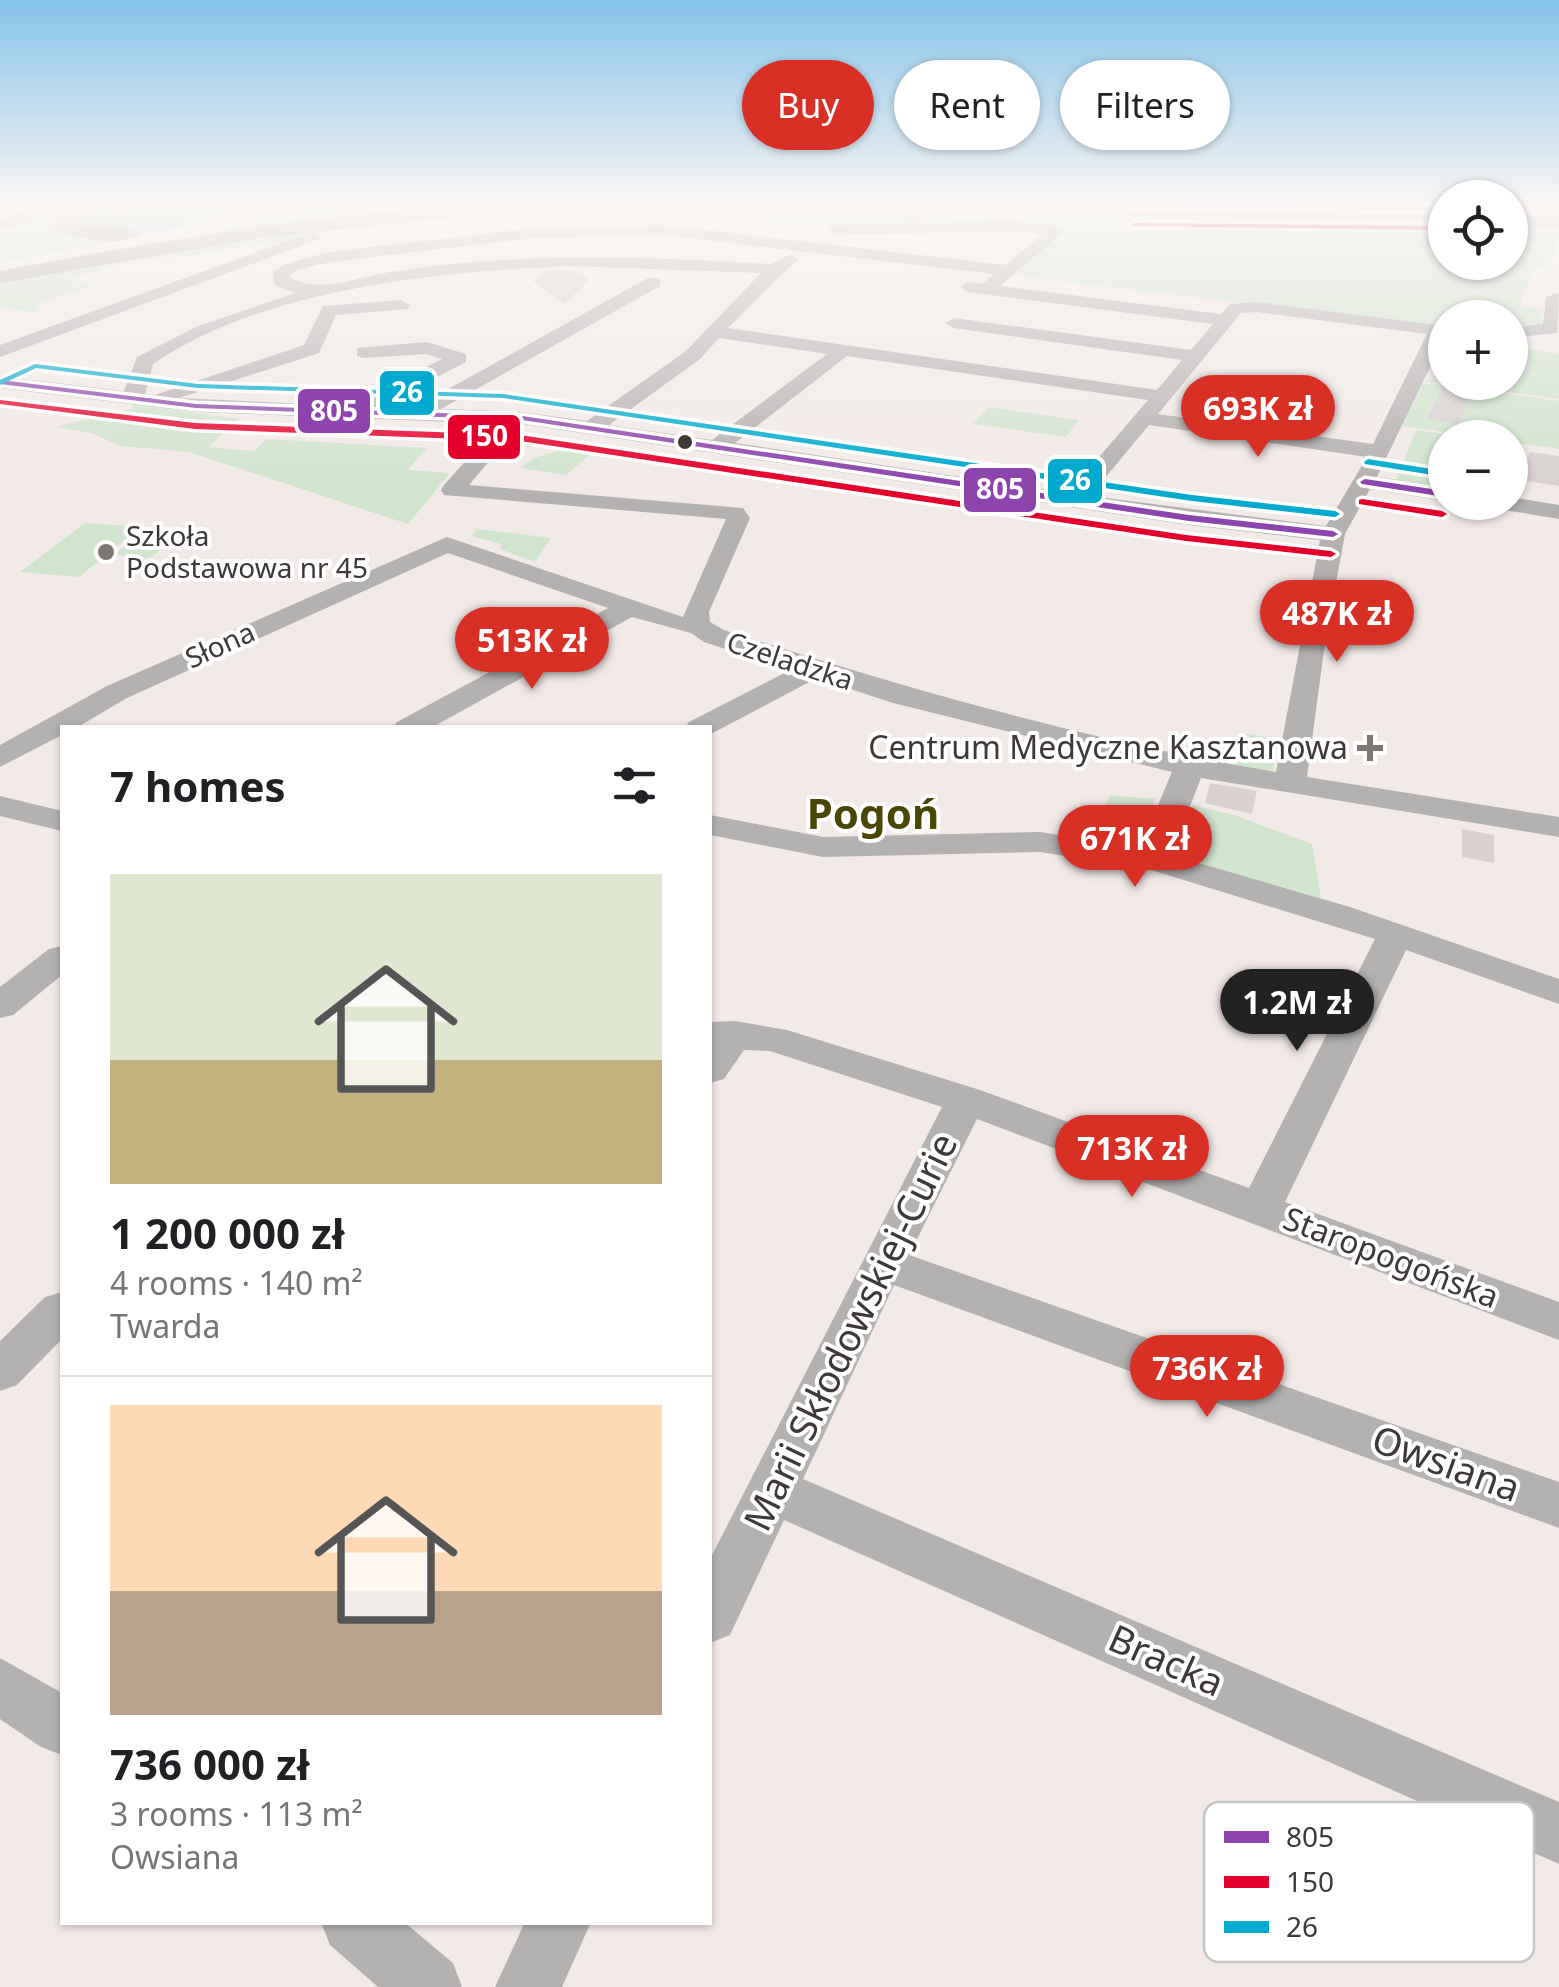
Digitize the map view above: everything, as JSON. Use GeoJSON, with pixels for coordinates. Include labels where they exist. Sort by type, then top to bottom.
{"type":"FeatureCollection","features":[{"type":"Feature","properties":{"kind":"street"},"geometry":{"type":"LineString","coordinates":[[0,351],[147,298]]}},
{"type":"Feature","properties":{"kind":"street"},"geometry":{"type":"LineString","coordinates":[[129,397],[136,392],[144,361],[168,345],[295,298]]}},
{"type":"Feature","properties":{"kind":"street"},"geometry":{"type":"LineString","coordinates":[[421,412],[626,298]]}},
{"type":"Feature","properties":{"kind":"street"},"geometry":{"type":"LineString","coordinates":[[591,428],[693,355],[748,298]]}},
{"type":"Feature","properties":{"kind":"street"},"geometry":{"type":"LineString","coordinates":[[930,341],[981,298]]}},
{"type":"Feature","properties":{"kind":"street"},"geometry":{"type":"LineString","coordinates":[[1051,298],[1225,320]]}},
{"type":"Feature","properties":{"kind":"street"},"geometry":{"type":"LineString","coordinates":[[1528,332],[1551,330],[1556,298],[1559,299]]}},
{"type":"Feature","properties":{"kind":"street"},"geometry":{"type":"LineString","coordinates":[[152,400],[312,348],[329,310],[401,305]]}},
{"type":"Feature","properties":{"kind":"street"},"geometry":{"type":"LineString","coordinates":[[1074,501],[1236,308],[1428,328]]}},
{"type":"Feature","properties":{"kind":"street"},"geometry":{"type":"LineString","coordinates":[[716,332],[844,350],[930,341],[1196,356]]}},
{"type":"Feature","properties":{"kind":"street"},"geometry":{"type":"LineString","coordinates":[[930,341],[1160,396]]}},
{"type":"Feature","properties":{"kind":"street"},"geometry":{"type":"LineString","coordinates":[[357,410],[459,358],[427,348],[364,352]]}},
{"type":"Feature","properties":{"kind":"street"},"geometry":{"type":"LineString","coordinates":[[717,447],[844,350]]}},
{"type":"Feature","properties":{"kind":"street"},"geometry":{"type":"LineString","coordinates":[[1290,784],[1313,634],[1334,534],[1365,482],[1428,356]]}},
{"type":"Feature","properties":{"kind":"street"},"geometry":{"type":"LineString","coordinates":[[0,382],[239,408],[500,416],[1074,501],[1334,534]]}},
{"type":"Feature","properties":{"kind":"street"},"geometry":{"type":"LineString","coordinates":[[0,409],[34,386]]}},
{"type":"Feature","properties":{"kind":"street"},"geometry":{"type":"LineString","coordinates":[[0,409],[63,389]]}},
{"type":"Feature","properties":{"kind":"street","name":"Czeladzka"},"geometry":{"type":"LineString","coordinates":[[239,408],[235,412],[259,417],[476,428],[497,435],[452,490],[735,513],[738,518],[696,612],[697,626],[714,636],[811,670],[902,697],[1190,767],[1559,827]]}},
{"type":"Feature","properties":{"kind":"street"},"geometry":{"type":"LineString","coordinates":[[1142,418],[1380,452]]}},
{"type":"Feature","properties":{"kind":"street"},"geometry":{"type":"LineString","coordinates":[[1365,482],[1428,491]]}},
{"type":"Feature","properties":{"kind":"street"},"geometry":{"type":"LineString","coordinates":[[1528,507],[1559,512]]}},
{"type":"Feature","properties":{"kind":"street","name":"Słona"},"geometry":{"type":"LineString","coordinates":[[0,758],[117,692],[447,544],[628,608]]}},
{"type":"Feature","properties":{"kind":"street"},"geometry":{"type":"LineString","coordinates":[[414,725],[628,608],[681,625],[697,626]]}},
{"type":"Feature","properties":{"kind":"street"},"geometry":{"type":"LineString","coordinates":[[706,725],[811,670]]}},
{"type":"Feature","properties":{"kind":"street"},"geometry":{"type":"LineString","coordinates":[[1152,860],[1190,767]]}},
{"type":"Feature","properties":{"kind":"street"},"geometry":{"type":"LineString","coordinates":[[0,806],[60,821]]}},
{"type":"Feature","properties":{"kind":"street"},"geometry":{"type":"LineString","coordinates":[[712,825],[823,847],[1040,842],[1152,860],[1271,893],[1559,992]]}},
{"type":"Feature","properties":{"kind":"street"},"geometry":{"type":"LineString","coordinates":[[1260,1209],[1396,934]]}},
{"type":"Feature","properties":{"kind":"street"},"geometry":{"type":"LineString","coordinates":[[0,1006],[60,959]]}},
{"type":"Feature","properties":{"kind":"street"},"geometry":{"type":"LineString","coordinates":[[712,1065],[723,1035]]}},
{"type":"Feature","properties":{"kind":"street","name":"Staropogońska"},"geometry":{"type":"LineString","coordinates":[[723,1035],[773,1039],[966,1100],[1559,1321]]}},
{"type":"Feature","properties":{"kind":"street","name":"Marii Skłodowskiej-Curie"},"geometry":{"type":"LineString","coordinates":[[712,1608],[726,1546],[772,1490],[882,1262],[966,1100]]}},
{"type":"Feature","properties":{"kind":"street","name":"Owsiana"},"geometry":{"type":"LineString","coordinates":[[882,1262],[1559,1505]]}},
{"type":"Feature","properties":{"kind":"street"},"geometry":{"type":"LineString","coordinates":[[0,1371],[60,1312]]}},
{"type":"Feature","properties":{"kind":"street","name":"Bracka"},"geometry":{"type":"LineString","coordinates":[[772,1490],[1486,1802]]}},
{"type":"Feature","properties":{"kind":"street"},"geometry":{"type":"LineString","coordinates":[[0,1686],[60,1725]]}},
{"type":"Feature","properties":{"kind":"street","name":"Bracka"},"geometry":{"type":"LineString","coordinates":[[1534,1823],[1559,1834]]}},
{"type":"Feature","properties":{"kind":"street"},"geometry":{"type":"LineString","coordinates":[[356,1925],[429,1987]]}},
{"type":"Feature","properties":{"kind":"street"},"geometry":{"type":"LineString","coordinates":[[528,1987],[558,1925]]}},
{"type":"Feature","properties":{"kind":"green space"},"geometry":{"type":"Polygon","coordinates":[[[0,298],[58,298],[34,306],[40,310],[33,313],[0,307],[0,298]]]}},
{"type":"Feature","properties":{"kind":"green space"},"geometry":{"type":"Polygon","coordinates":[[[1198,298],[1523,298],[1428,300],[1428,326],[1198,298]]]}},
{"type":"Feature","properties":{"kind":"green space"},"geometry":{"type":"Polygon","coordinates":[[[1528,307],[1543,309],[1541,327],[1528,329],[1528,307]]]}},
{"type":"Feature","properties":{"kind":"green space"},"geometry":{"type":"Polygon","coordinates":[[[1528,349],[1559,354],[1559,399],[1528,395],[1528,349]]]}},
{"type":"Feature","properties":{"kind":"green space"},"geometry":{"type":"Polygon","coordinates":[[[1423,383],[1428,384],[1428,400],[1528,400],[1528,397],[1559,401],[1559,449],[1528,445],[1528,420],[1428,420],[1428,430],[1401,426],[1423,383]]]}},
{"type":"Feature","properties":{"kind":"green space"},"geometry":{"type":"Polygon","coordinates":[[[132,404],[239,419],[208,447],[253,451],[267,439],[427,448],[408,470],[450,473],[408,524],[189,452],[121,446],[91,433],[55,427],[132,408],[132,404]]]}},
{"type":"Feature","properties":{"kind":"green space"},"geometry":{"type":"Polygon","coordinates":[[[989,407],[1079,420],[1066,437],[973,424],[989,407]]]}},
{"type":"Feature","properties":{"kind":"green space"},"geometry":{"type":"Polygon","coordinates":[[[1416,430],[1428,432],[1428,485],[1396,480],[1416,430]]]}},
{"type":"Feature","properties":{"kind":"green space"},"geometry":{"type":"Polygon","coordinates":[[[568,448],[592,453],[566,475],[520,468],[534,458],[568,448]]]}},
{"type":"Feature","properties":{"kind":"green space"},"geometry":{"type":"Polygon","coordinates":[[[85,523],[141,527],[79,577],[20,572],[85,523]]]}},
{"type":"Feature","properties":{"kind":"green space"},"geometry":{"type":"Polygon","coordinates":[[[147,528],[183,531],[150,558],[113,555],[147,528]]]}},
{"type":"Feature","properties":{"kind":"green space"},"geometry":{"type":"Polygon","coordinates":[[[477,529],[551,538],[535,562],[500,549],[501,544],[472,536],[477,529]]]}},
{"type":"Feature","properties":{"kind":"green space"},"geometry":{"type":"Polygon","coordinates":[[[1245,733],[1278,739],[1273,770],[1234,768],[1245,733]]]}},
{"type":"Feature","properties":{"kind":"green space"},"geometry":{"type":"Polygon","coordinates":[[[1110,795],[1155,799],[1138,847],[1090,838],[1110,795]]]}},
{"type":"Feature","properties":{"kind":"green space"},"geometry":{"type":"Polygon","coordinates":[[[1192,805],[1234,815],[1312,844],[1321,898],[1176,857],[1192,805]]]}},
{"type":"Feature","properties":{"kind":"building"},"geometry":{"type":"Polygon","coordinates":[[[1436,400],[1469,400],[1460,420],[1427,419],[1436,400]]]}},
{"type":"Feature","properties":{"kind":"building"},"geometry":{"type":"Polygon","coordinates":[[[1530,452],[1559,456],[1559,486],[1528,481],[1530,452]]]}},
{"type":"Feature","properties":{"kind":"building"},"geometry":{"type":"Polygon","coordinates":[[[1210,783],[1257,791],[1252,814],[1205,803],[1210,783]]]}},
{"type":"Feature","properties":{"kind":"building"},"geometry":{"type":"Polygon","coordinates":[[[1462,829],[1494,835],[1494,863],[1462,857],[1462,829]]]}},
{"type":"Feature","properties":{"kind":"transit line","name":"26"},"geometry":{"type":"LineString","coordinates":[[0,383],[35,366],[198,386],[503,396],[1192,498],[1335,514]]}},
{"type":"Feature","properties":{"kind":"transit line","name":"805"},"geometry":{"type":"LineString","coordinates":[[0,382],[196,406],[522,418],[1189,518],[1333,534]]}},
{"type":"Feature","properties":{"kind":"transit line","name":"150"},"geometry":{"type":"LineString","coordinates":[[0,402],[195,426],[520,438],[1186,538],[1331,554]]}},
{"type":"Feature","properties":{"kind":"transit line","name":"26"},"geometry":{"type":"LineString","coordinates":[[1368,462],[1428,471]]}},
{"type":"Feature","properties":{"kind":"transit line","name":"805"},"geometry":{"type":"LineString","coordinates":[[1365,482],[1428,491]]}},
{"type":"Feature","properties":{"kind":"transit line","name":"150"},"geometry":{"type":"LineString","coordinates":[[1362,502],[1428,512]]}},
{"type":"Feature","properties":{"kind":"place","name":"Szkoła Podstawowa nr 45"},"geometry":{"type":"Point","coordinates":[106,552]}},
{"type":"Feature","properties":{"kind":"place","name":"Centrum Medyczne Kasztanowa"},"geometry":{"type":"Point","coordinates":[1370,748]}},
{"type":"Feature","properties":{"kind":"district","name":"Pogoń"},"geometry":{"type":"Point","coordinates":[873,814]}}]}
